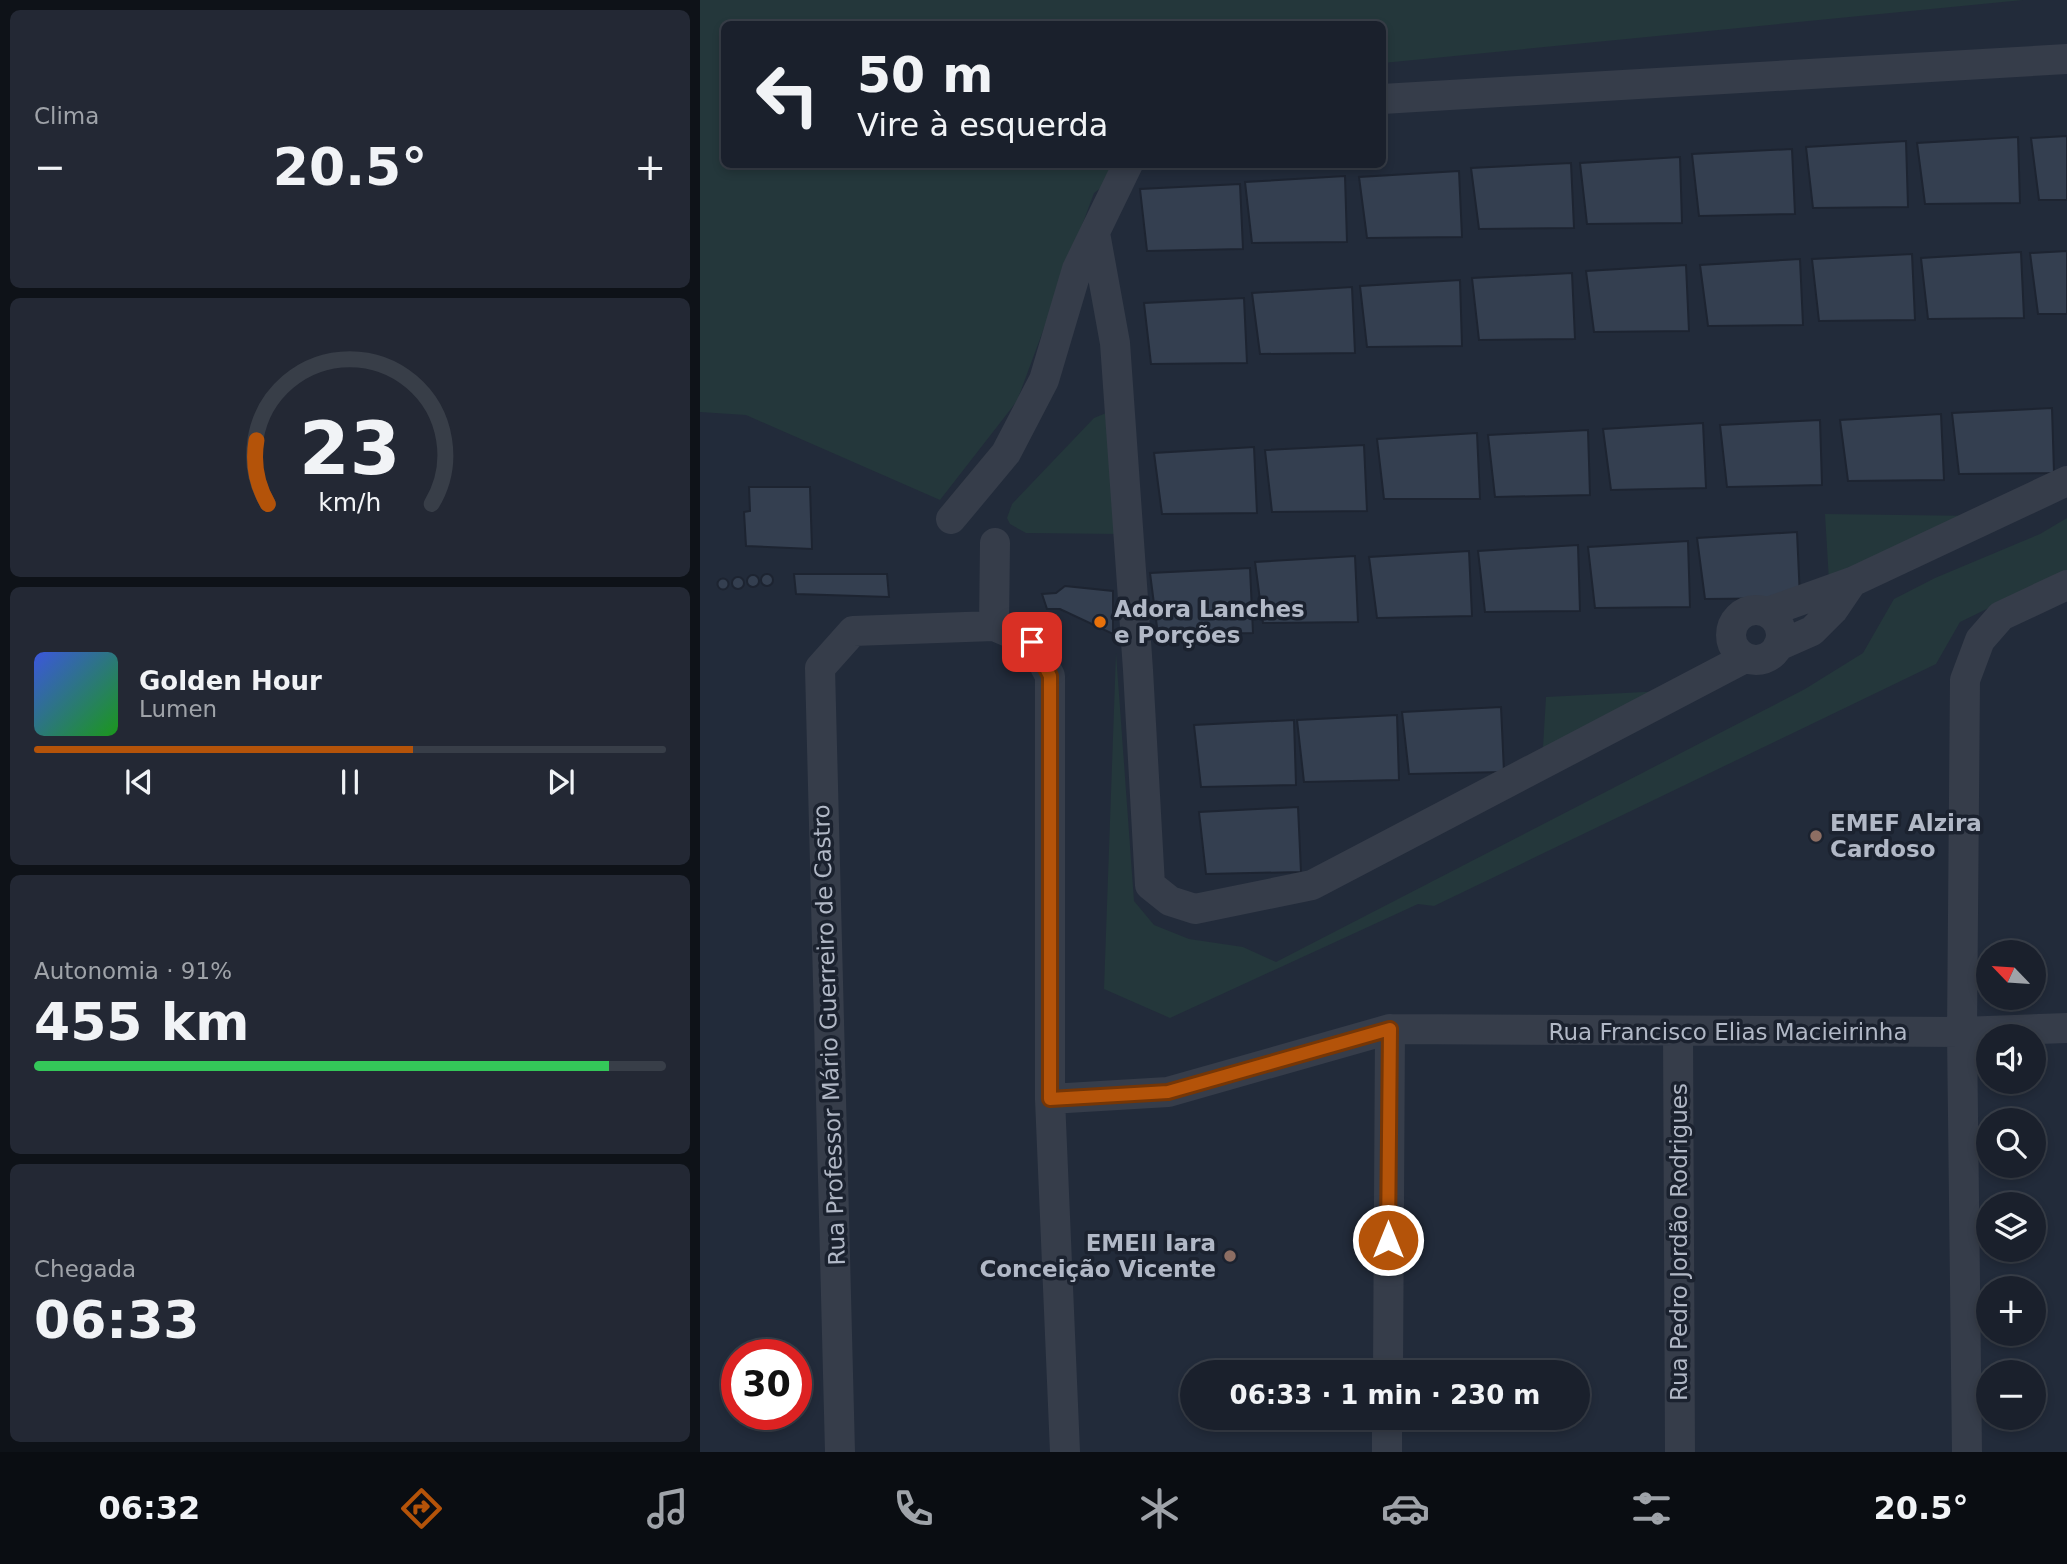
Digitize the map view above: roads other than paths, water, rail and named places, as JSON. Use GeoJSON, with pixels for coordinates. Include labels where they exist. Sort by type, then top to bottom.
{"type":"FeatureCollection","features":[{"type":"Feature","properties":{"kind":"street"},"geometry":{"type":"LineString","coordinates":[[1386,100],[2067,59]]}},
{"type":"Feature","properties":{"kind":"street"},"geometry":{"type":"LineString","coordinates":[[951,519],[1006,453],[1044,380],[1077,270],[1126,168]]}},
{"type":"Feature","properties":{"kind":"street"},"geometry":{"type":"LineString","coordinates":[[1095,233],[1115,343],[1136,632],[1150,885],[1170,901],[1195,908],[1312,885],[1745,658]]}},
{"type":"Feature","properties":{"kind":"street"},"geometry":{"type":"LineString","coordinates":[[1768,612],[1852,582],[2067,481]]}},
{"type":"Feature","properties":{"kind":"street"},"geometry":{"type":"LineString","coordinates":[[995,542],[994,626],[1032,642],[1050,676],[1050,1099],[1065,1452]]}},
{"type":"Feature","properties":{"kind":"street"},"geometry":{"type":"LineString","coordinates":[[1778,646],[1812,631],[1833,610],[1852,582]]}},
{"type":"Feature","properties":{"kind":"street"},"geometry":{"type":"LineString","coordinates":[[1967,1452],[1962,1032],[1965,680],[1980,640],[2001,616],[2067,585]]}},
{"type":"Feature","properties":{"kind":"street"},"geometry":{"type":"LineString","coordinates":[[1758,609],[1768,612],[1780,627],[1778,646],[1764,659],[1745,658],[1737,652],[1732,643],[1733,623],[1748,611],[1758,609]]}},
{"type":"Feature","properties":{"kind":"street","name":"Rua Professor Mário Guerreiro de Castro"},"geometry":{"type":"LineString","coordinates":[[841,1452],[820,667],[853,631],[994,626]]}},
{"type":"Feature","properties":{"kind":"street","name":"Rua Francisco Elias Macieirinha"},"geometry":{"type":"LineString","coordinates":[[1050,1099],[1168,1092],[1390,1029],[1962,1032],[2067,1028]]}},
{"type":"Feature","properties":{"kind":"street"},"geometry":{"type":"LineString","coordinates":[[1388,1360],[1390,1029]]}},
{"type":"Feature","properties":{"kind":"street","name":"Rua Pedro Jordão Rodrigues"},"geometry":{"type":"LineString","coordinates":[[1678,1032],[1680,1452]]}},
{"type":"Feature","properties":{"kind":"street"},"geometry":{"type":"LineString","coordinates":[[1387,1430],[1387,1452]]}},
{"type":"Feature","properties":{"kind":"place","name":"Adora Lanches e Porções"},"geometry":{"type":"Point","coordinates":[1100,622]}},
{"type":"Feature","properties":{"kind":"place","name":"EMEF Alzira Cardoso"},"geometry":{"type":"Point","coordinates":[1816,836]}},
{"type":"Feature","properties":{"kind":"place","name":"EMEII Iara Conceição Vicente"},"geometry":{"type":"Point","coordinates":[1230,1256]}}]}
